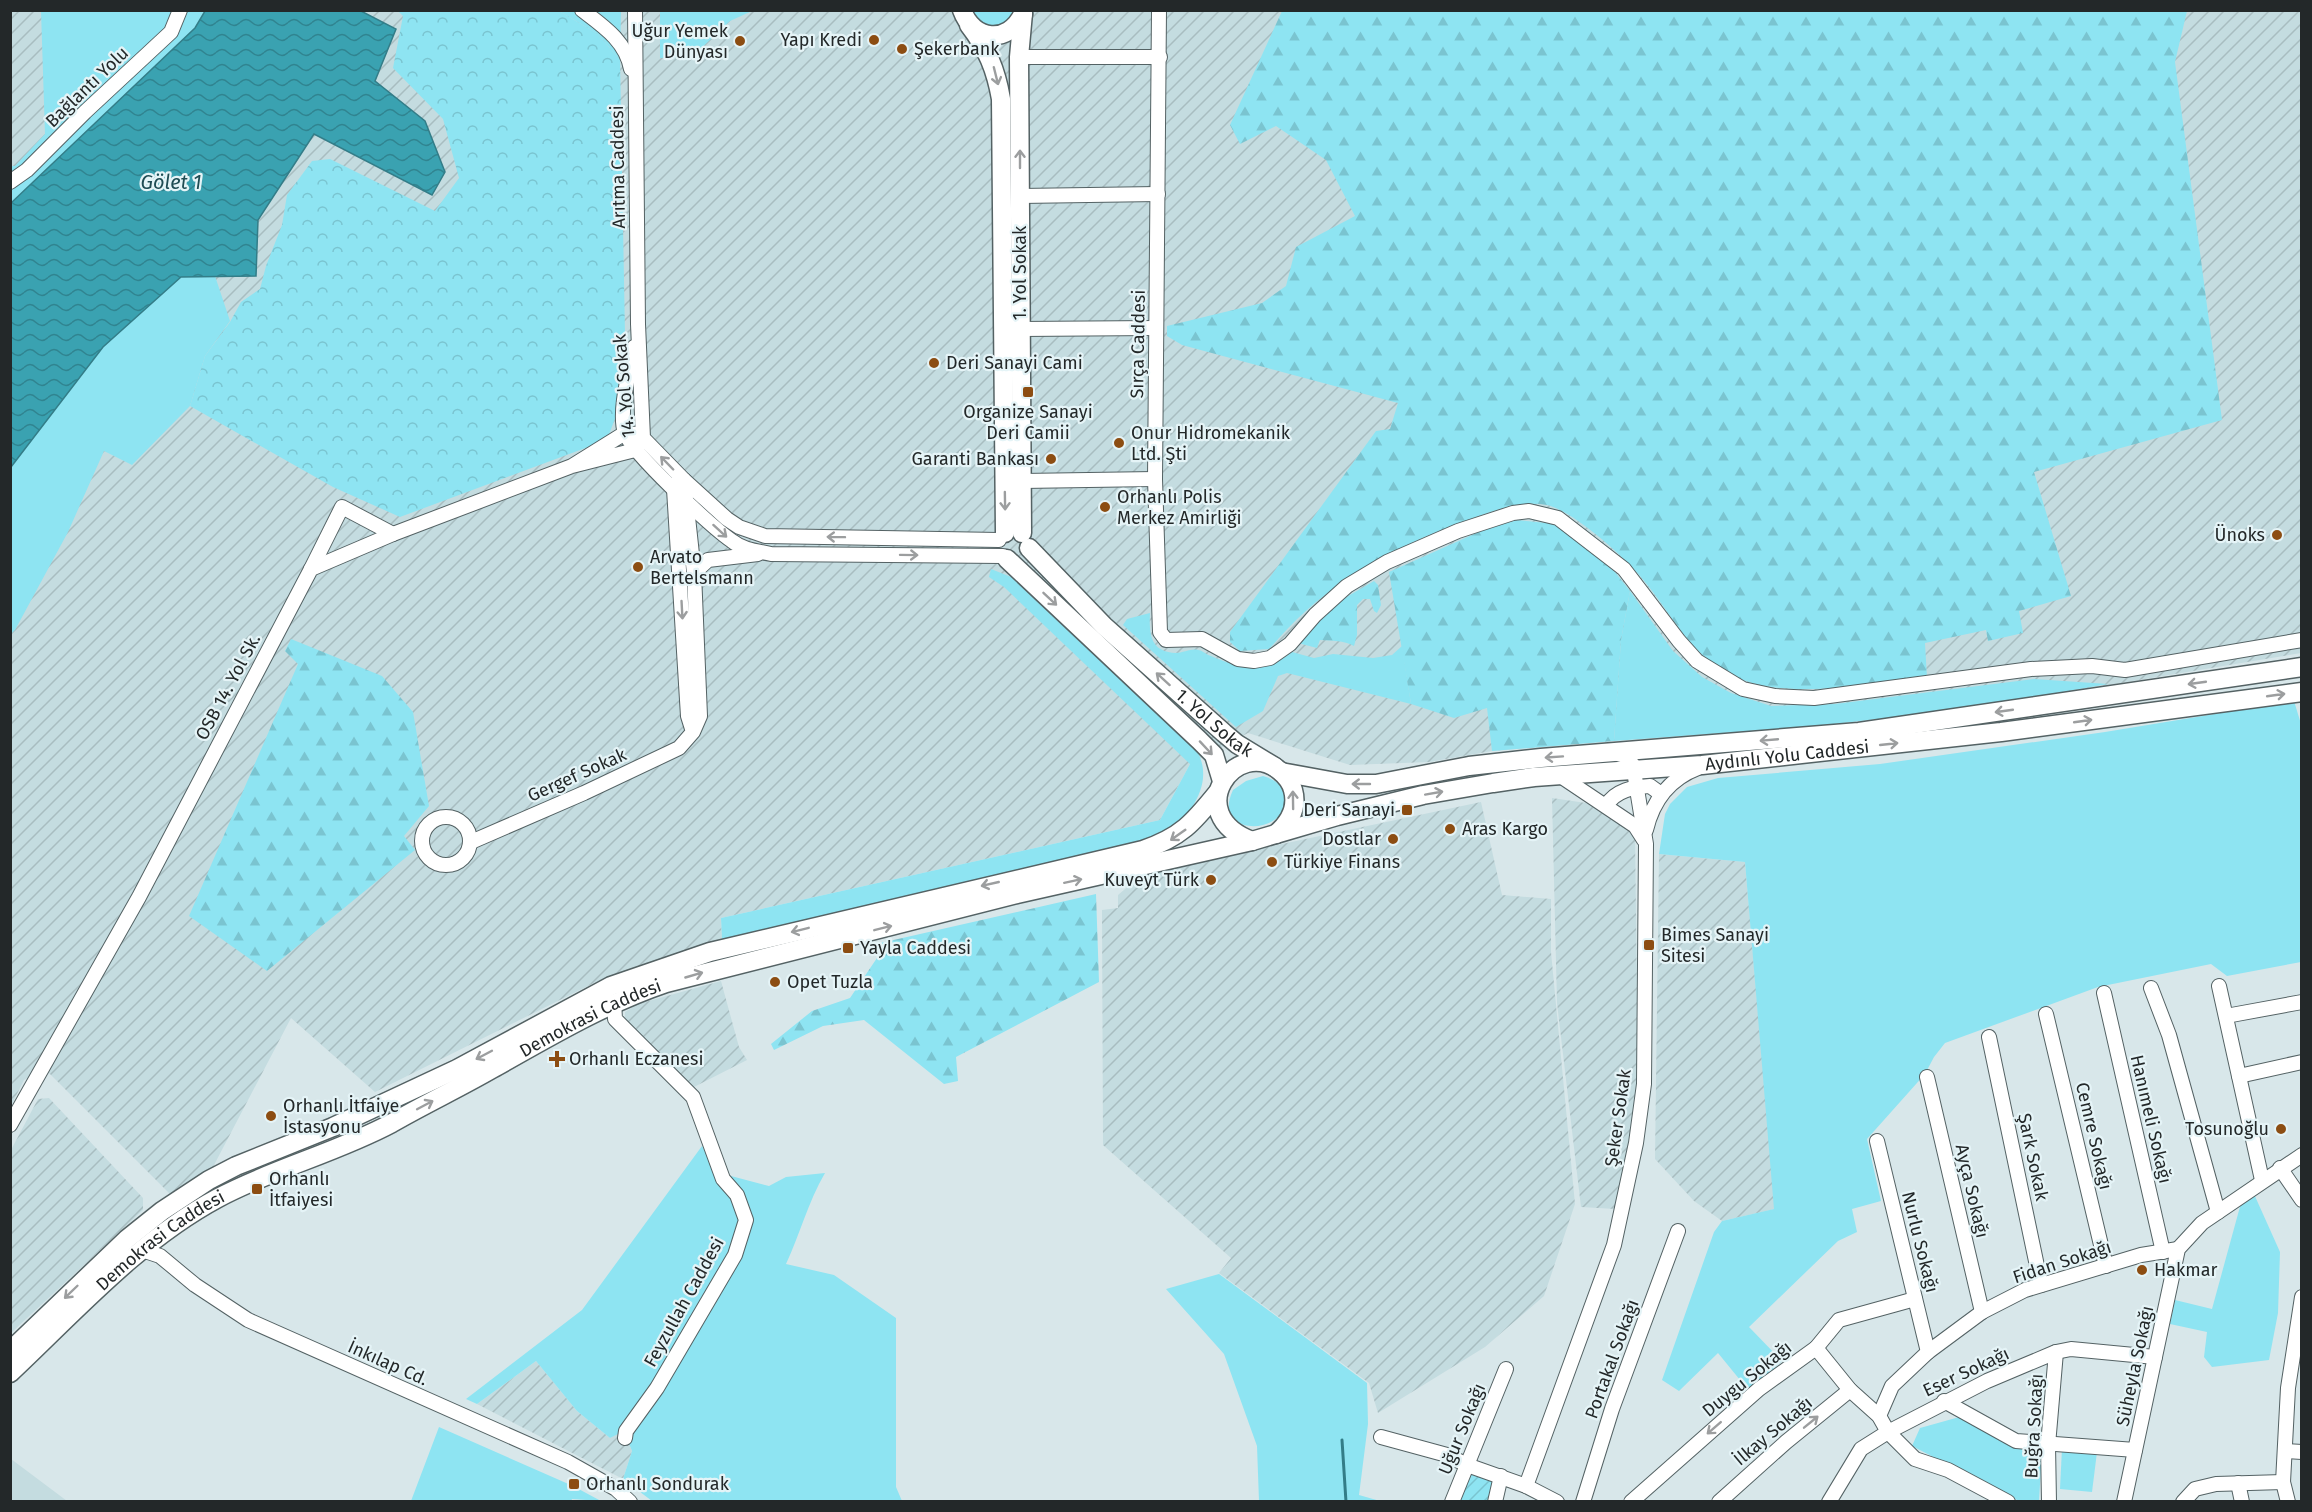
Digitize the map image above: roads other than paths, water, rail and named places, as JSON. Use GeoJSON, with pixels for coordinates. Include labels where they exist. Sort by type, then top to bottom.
{"type":"FeatureCollection","features":[{"type":"Feature","properties":{"kind":"main road","name":"1. Yol Sokak"},"geometry":{"type":"LineString","coordinates":[[947,10],[965,18],[983,34],[1003,34],[1019,22],[1024,12]]}},
{"type":"Feature","properties":{"kind":"main road","name":"1. Yol Sokak"},"geometry":{"type":"LineString","coordinates":[[1011,545],[1022,481],[1019,57],[1024,12]]}},
{"type":"Feature","properties":{"kind":"main road","name":"1. Yol Sokak"},"geometry":{"type":"LineString","coordinates":[[965,18],[990,57],[997,74],[1001,99],[1011,545],[1214,755],[1220,787]]}},
{"type":"Feature","properties":{"kind":"main road","name":"1. Yol Sokak"},"geometry":{"type":"LineString","coordinates":[[1097,632],[1237,744],[1278,769]]}},
{"type":"Feature","properties":{"kind":"main road","name":"Aydınlı Yolu Caddesi"},"geometry":{"type":"LineString","coordinates":[[1276,834],[1423,795],[1493,783],[1559,775],[1646,776],[1711,764],[2001,732],[2301,692],[2299,668],[1860,732],[1646,776],[1612,753],[1469,766],[1376,784],[1347,784],[1278,769]]}},
{"type":"Feature","properties":{"kind":"main road"},"geometry":{"type":"LineString","coordinates":[[1251,762],[1263,763],[1278,769],[1292,787],[1295,800],[1293,813],[1286,825],[1276,834],[1252,841],[1229,829],[1221,819],[1217,806],[1220,787],[1230,772],[1240,765],[1251,762]]}},
{"type":"Feature","properties":{"kind":"main road","name":"Demokrasi Caddesi"},"geometry":{"type":"LineString","coordinates":[[10,1351],[127,1239],[162,1211],[227,1171],[457,1069],[611,986],[710,952],[1167,842],[1184,831],[1220,787]]}},
{"type":"Feature","properties":{"kind":"main road","name":"Demokrasi Caddesi"},"geometry":{"type":"LineString","coordinates":[[10,1373],[137,1253],[216,1199],[280,1168],[331,1150],[381,1128],[614,1002],[666,982],[744,961],[1017,894],[1252,841]]}},
{"type":"Feature","properties":{"kind":"main road"},"geometry":{"type":"LineString","coordinates":[[305,1138],[331,1150]]}},
{"type":"Feature","properties":{"kind":"main road"},"geometry":{"type":"LineString","coordinates":[[137,1253],[158,1229],[162,1211]]}},
{"type":"Feature","properties":{"kind":"street","name":"Bağlantı Yolu"},"geometry":{"type":"LineString","coordinates":[[10,182],[27,170],[171,32],[180,10]]}},
{"type":"Feature","properties":{"kind":"street"},"geometry":{"type":"LineString","coordinates":[[582,10],[614,36],[623,48],[629,60],[635,89]]}},
{"type":"Feature","properties":{"kind":"street","name":"Arıtma Caddesi"},"geometry":{"type":"LineString","coordinates":[[635,10],[638,324]]}},
{"type":"Feature","properties":{"kind":"street","name":"Sırça Caddesi"},"geometry":{"type":"LineString","coordinates":[[1159,10],[1155,479],[1160,632],[1166,640],[1202,639],[1238,658],[1254,661],[1270,658],[1290,644],[1314,615],[1347,586],[1387,562],[1458,531],[1513,513],[1528,511],[1558,518],[1624,569],[1697,661],[1743,689],[1775,696],[1814,698],[2031,669],[2092,666],[2125,670],[2301,640]]}},
{"type":"Feature","properties":{"kind":"street"},"geometry":{"type":"LineString","coordinates":[[1019,57],[1160,57]]}},
{"type":"Feature","properties":{"kind":"street"},"geometry":{"type":"LineString","coordinates":[[1020,196],[1158,195]]}},
{"type":"Feature","properties":{"kind":"street","name":"14. Yol Sokak"},"geometry":{"type":"LineString","coordinates":[[638,324],[623,410],[625,433],[679,484],[739,527],[765,536],[1011,545]]}},
{"type":"Feature","properties":{"kind":"street","name":"14. Yol Sokak"},"geometry":{"type":"LineString","coordinates":[[638,324],[639,444]]}},
{"type":"Feature","properties":{"kind":"street"},"geometry":{"type":"LineString","coordinates":[[1020,329],[1156,328]]}},
{"type":"Feature","properties":{"kind":"street"},"geometry":{"type":"LineString","coordinates":[[572,465],[625,433]]}},
{"type":"Feature","properties":{"kind":"street"},"geometry":{"type":"LineString","coordinates":[[310,569],[393,534],[572,465],[639,444]]}},
{"type":"Feature","properties":{"kind":"street"},"geometry":{"type":"LineString","coordinates":[[1022,481],[1155,479]]}},
{"type":"Feature","properties":{"kind":"street"},"geometry":{"type":"LineString","coordinates":[[679,484],[687,500],[732,542],[748,549],[771,554]]}},
{"type":"Feature","properties":{"kind":"street"},"geometry":{"type":"LineString","coordinates":[[679,484],[688,716],[693,732]]}},
{"type":"Feature","properties":{"kind":"street"},"geometry":{"type":"LineString","coordinates":[[687,500],[700,716],[693,732]]}},
{"type":"Feature","properties":{"kind":"street","name":"OSB 14. Yol Sk."},"geometry":{"type":"LineString","coordinates":[[10,1125],[139,897],[342,507],[393,534]]}},
{"type":"Feature","properties":{"kind":"street"},"geometry":{"type":"LineString","coordinates":[[693,573],[702,564],[717,558],[1011,545]]}},
{"type":"Feature","properties":{"kind":"street","name":"Gergef Sokak"},"geometry":{"type":"LineString","coordinates":[[471,842],[584,793],[679,748],[693,732]]}},
{"type":"Feature","properties":{"kind":"street"},"geometry":{"type":"LineString","coordinates":[[1646,776],[1674,780],[1711,764]]}},
{"type":"Feature","properties":{"kind":"street"},"geometry":{"type":"LineString","coordinates":[[1559,775],[1635,826],[1646,844]]}},
{"type":"Feature","properties":{"kind":"street"},"geometry":{"type":"LineString","coordinates":[[1610,808],[1625,811],[1631,808],[1646,776]]}},
{"type":"Feature","properties":{"kind":"street"},"geometry":{"type":"LineString","coordinates":[[1646,776],[1655,802],[1648,820],[1646,844]]}},
{"type":"Feature","properties":{"kind":"street","name":"Şeker Sokak"},"geometry":{"type":"LineString","coordinates":[[1526,1486],[1614,1245],[1636,1143],[1644,1084],[1646,776]]}},
{"type":"Feature","properties":{"kind":"street"},"geometry":{"type":"LineString","coordinates":[[2219,986],[2262,1180]]}},
{"type":"Feature","properties":{"kind":"street"},"geometry":{"type":"LineString","coordinates":[[2151,988],[2169,1035],[2218,1212]]}},
{"type":"Feature","properties":{"kind":"street","name":"Hanımeli Sokağı"},"geometry":{"type":"LineString","coordinates":[[2104,993],[2163,1252]]}},
{"type":"Feature","properties":{"kind":"street","name":"Feyzullah Caddesi"},"geometry":{"type":"LineString","coordinates":[[614,1002],[615,1019],[693,1097],[723,1179],[737,1195],[746,1220],[735,1255],[657,1388],[626,1431],[625,1438]]}},
{"type":"Feature","properties":{"kind":"street"},"geometry":{"type":"LineString","coordinates":[[2226,1016],[2301,1002]]}},
{"type":"Feature","properties":{"kind":"street","name":"Cemre Sokağı"},"geometry":{"type":"LineString","coordinates":[[2046,1014],[2106,1266]]}},
{"type":"Feature","properties":{"kind":"street","name":"Şark Sokak"},"geometry":{"type":"LineString","coordinates":[[1989,1037],[2041,1285]]}},
{"type":"Feature","properties":{"kind":"street"},"geometry":{"type":"LineString","coordinates":[[2239,1076],[2301,1062]]}},
{"type":"Feature","properties":{"kind":"street","name":"Ayça Sokağı"},"geometry":{"type":"LineString","coordinates":[[1927,1077],[1982,1312]]}},
{"type":"Feature","properties":{"kind":"street","name":"Nurlu Sokağı"},"geometry":{"type":"LineString","coordinates":[[1877,1141],[1928,1352]]}},
{"type":"Feature","properties":{"kind":"street"},"geometry":{"type":"LineString","coordinates":[[2178,1249],[2202,1223],[2301,1155]]}},
{"type":"Feature","properties":{"kind":"street"},"geometry":{"type":"LineString","coordinates":[[2280,1168],[2301,1200]]}},
{"type":"Feature","properties":{"kind":"street"},"geometry":{"type":"LineString","coordinates":[[170,1265],[163,1256],[161,1248],[171,1229]]}},
{"type":"Feature","properties":{"kind":"street","name":"Portakal Sokağı"},"geometry":{"type":"LineString","coordinates":[[1582,1502],[1612,1409],[1678,1231]]}},
{"type":"Feature","properties":{"kind":"street","name":"Fidan Sokağı"},"geometry":{"type":"LineString","coordinates":[[1879,1416],[1892,1386],[1928,1352],[1982,1312],[2025,1290],[2141,1255],[2178,1249]]}},
{"type":"Feature","properties":{"kind":"street","name":"Süheyla Sokağı"},"geometry":{"type":"LineString","coordinates":[[2124,1502],[2178,1249]]}},
{"type":"Feature","properties":{"kind":"street","name":"İnkılap Cd."},"geometry":{"type":"LineString","coordinates":[[137,1253],[153,1252],[195,1286],[248,1320],[568,1462],[616,1488],[630,1502]]}},
{"type":"Feature","properties":{"kind":"street"},"geometry":{"type":"LineString","coordinates":[[2288,1502],[2283,1482],[2285,1451],[2295,1388],[2301,1297]]}},
{"type":"Feature","properties":{"kind":"street"},"geometry":{"type":"LineString","coordinates":[[1816,1348],[1839,1320],[1916,1299]]}},
{"type":"Feature","properties":{"kind":"street","name":"Duygu Sokağı"},"geometry":{"type":"LineString","coordinates":[[1631,1502],[1759,1389],[1816,1348],[1850,1390],[1879,1416]]}},
{"type":"Feature","properties":{"kind":"street","name":"Eser Sokağı"},"geometry":{"type":"LineString","coordinates":[[1829,1502],[1861,1449],[1944,1401],[2056,1352],[2071,1349],[2155,1357]]}},
{"type":"Feature","properties":{"kind":"street","name":"Buğra Sokağı"},"geometry":{"type":"LineString","coordinates":[[2049,1502],[2048,1445],[2056,1352]]}},
{"type":"Feature","properties":{"kind":"street","name":"Uğur Sokağı"},"geometry":{"type":"LineString","coordinates":[[1452,1502],[1506,1369]]}},
{"type":"Feature","properties":{"kind":"street","name":"İlkay Sokağı"},"geometry":{"type":"LineString","coordinates":[[1719,1502],[1786,1442],[1850,1390]]}},
{"type":"Feature","properties":{"kind":"street"},"geometry":{"type":"LineString","coordinates":[[1944,1401],[2016,1441],[2048,1445],[2069,1443],[2135,1450]]}},
{"type":"Feature","properties":{"kind":"street"},"geometry":{"type":"LineString","coordinates":[[1879,1416],[1887,1432],[1916,1459],[1948,1470],[2008,1502]]}},
{"type":"Feature","properties":{"kind":"street"},"geometry":{"type":"LineString","coordinates":[[1382,1437],[1447,1455],[1467,1465],[1526,1486],[1557,1502]]}},
{"type":"Feature","properties":{"kind":"street"},"geometry":{"type":"LineString","coordinates":[[2285,1451],[2301,1452]]}},
{"type":"Feature","properties":{"kind":"street"},"geometry":{"type":"LineString","coordinates":[[1495,1502],[1502,1476]]}},
{"type":"Feature","properties":{"kind":"street"},"geometry":{"type":"LineString","coordinates":[[2183,1502],[2195,1489],[2216,1484],[2283,1482]]}},
{"type":"Feature","properties":{"kind":"street"},"geometry":{"type":"LineString","coordinates":[[2238,1483],[2242,1502]]}},
{"type":"Feature","properties":{"kind":"water","name":"Gölet 1"},"geometry":{"type":"Polygon","coordinates":[[[205,11],[361,11],[396,29],[375,81],[425,121],[445,172],[432,195],[314,134],[258,220],[256,276],[181,277],[103,347],[11,467],[11,203],[195,28],[205,11]]]}},
{"type":"Feature","properties":{"kind":"waterway"},"geometry":{"type":"LineString","coordinates":[[1342,1440],[1346,1502]]}},
{"type":"Feature","properties":{"kind":"place","name":"Yapı Kredi"},"geometry":{"type":"Point","coordinates":[874,40]}},
{"type":"Feature","properties":{"kind":"place","name":"Uğur Yemek Dünyası"},"geometry":{"type":"Point","coordinates":[740,41]}},
{"type":"Feature","properties":{"kind":"place","name":"Şekerbank"},"geometry":{"type":"Point","coordinates":[902,49]}},
{"type":"Feature","properties":{"kind":"place","name":"Deri Sanayi Cami"},"geometry":{"type":"Point","coordinates":[934,363]}},
{"type":"Feature","properties":{"kind":"place","name":"Organize Sanayi Deri Camii"},"geometry":{"type":"Point","coordinates":[1028,392]}},
{"type":"Feature","properties":{"kind":"place","name":"Onur Hidromekanik Ltd. Şti"},"geometry":{"type":"Point","coordinates":[1119,443]}},
{"type":"Feature","properties":{"kind":"place","name":"Garanti Bankası"},"geometry":{"type":"Point","coordinates":[1051,459]}},
{"type":"Feature","properties":{"kind":"place","name":"Orhanlı Polis Merkez Amirliği"},"geometry":{"type":"Point","coordinates":[1105,507]}},
{"type":"Feature","properties":{"kind":"place","name":"Ünoks"},"geometry":{"type":"Point","coordinates":[2277,535]}},
{"type":"Feature","properties":{"kind":"place","name":"Arvato Bertelsmann"},"geometry":{"type":"Point","coordinates":[638,567]}},
{"type":"Feature","properties":{"kind":"place","name":"Deri Sanayi"},"geometry":{"type":"Point","coordinates":[1407,810]}},
{"type":"Feature","properties":{"kind":"place","name":"Aras Kargo"},"geometry":{"type":"Point","coordinates":[1450,829]}},
{"type":"Feature","properties":{"kind":"place","name":"Dostlar"},"geometry":{"type":"Point","coordinates":[1393,839]}},
{"type":"Feature","properties":{"kind":"place","name":"Türkiye Finans"},"geometry":{"type":"Point","coordinates":[1272,862]}},
{"type":"Feature","properties":{"kind":"place","name":"Kuveyt Türk"},"geometry":{"type":"Point","coordinates":[1211,880]}},
{"type":"Feature","properties":{"kind":"place","name":"Bimes Sanayi Sitesi"},"geometry":{"type":"Point","coordinates":[1649,945]}},
{"type":"Feature","properties":{"kind":"place","name":"Yayla Caddesi"},"geometry":{"type":"Point","coordinates":[848,948]}},
{"type":"Feature","properties":{"kind":"place","name":"Opet Tuzla"},"geometry":{"type":"Point","coordinates":[775,982]}},
{"type":"Feature","properties":{"kind":"place","name":"Orhanlı Eczanesi"},"geometry":{"type":"Point","coordinates":[557,1059]}},
{"type":"Feature","properties":{"kind":"place","name":"Orhanlı İtfaiye İstasyonu"},"geometry":{"type":"Point","coordinates":[271,1116]}},
{"type":"Feature","properties":{"kind":"place","name":"Tosunoğlu"},"geometry":{"type":"Point","coordinates":[2281,1129]}},
{"type":"Feature","properties":{"kind":"place","name":"Orhanlı İtfaiyesi"},"geometry":{"type":"Point","coordinates":[257,1189]}},
{"type":"Feature","properties":{"kind":"place","name":"Hakmar"},"geometry":{"type":"Point","coordinates":[2142,1270]}},
{"type":"Feature","properties":{"kind":"place","name":"Orhanlı Sondurak"},"geometry":{"type":"Point","coordinates":[574,1484]}}]}
